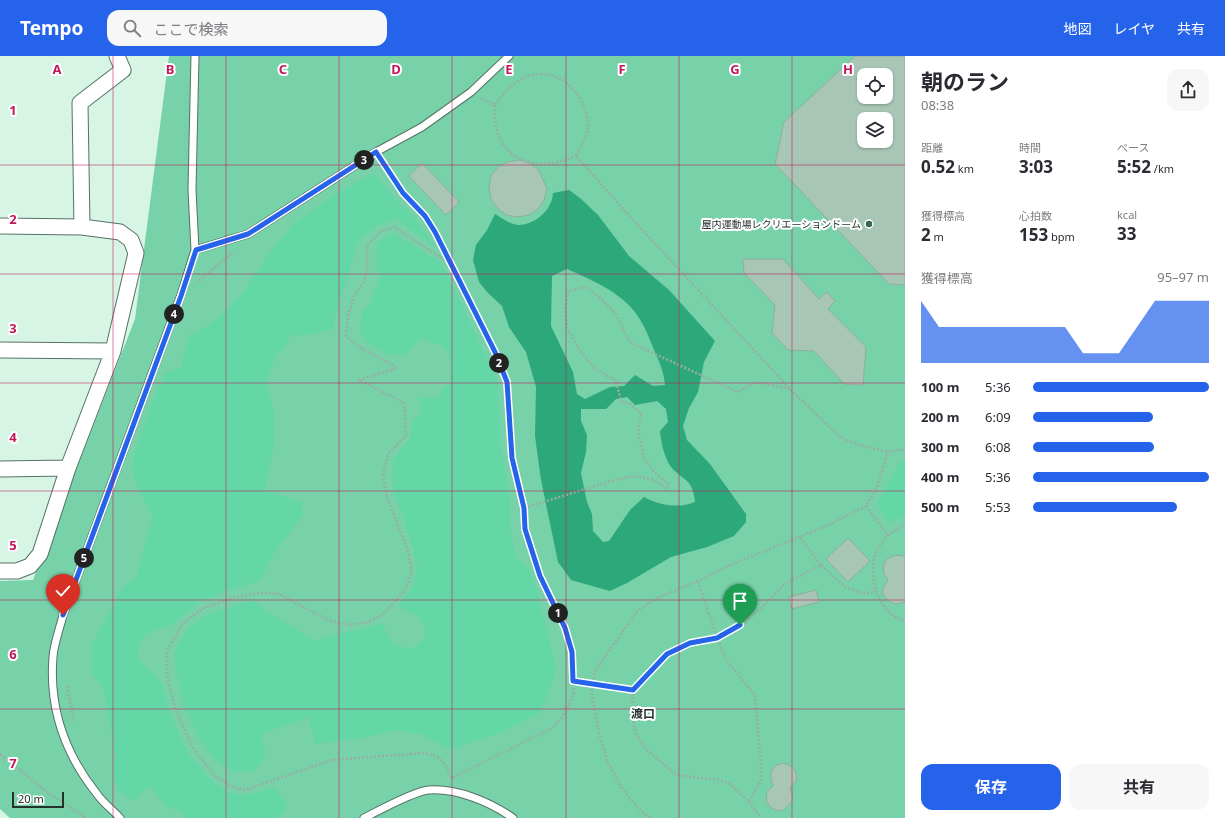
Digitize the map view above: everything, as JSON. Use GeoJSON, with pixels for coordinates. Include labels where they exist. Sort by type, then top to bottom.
{"type":"FeatureCollection","features":[{"type":"Feature","properties":{"kind":"street"},"geometry":{"type":"LineString","coordinates":[[82,227],[80,103],[123,70],[116,56]]}},
{"type":"Feature","properties":{"kind":"street"},"geometry":{"type":"LineString","coordinates":[[0,226],[82,227],[120,232],[131,240],[136,253],[113,351],[68,468],[40,554],[30,566],[17,572],[0,571]]}},
{"type":"Feature","properties":{"kind":"street"},"geometry":{"type":"LineString","coordinates":[[0,350],[113,351]]}},
{"type":"Feature","properties":{"kind":"street"},"geometry":{"type":"LineString","coordinates":[[0,469],[68,468]]}},
{"type":"Feature","properties":{"kind":"lane"},"geometry":{"type":"LineString","coordinates":[[120,818],[97,795],[89,783],[78,766],[59,726],[53,690],[53,656],[63,615],[181,296],[196,250],[192,190],[195,56]]}},
{"type":"Feature","properties":{"kind":"lane"},"geometry":{"type":"LineString","coordinates":[[196,250],[248,234],[376,152],[432,121],[471,92],[509,56]]}},
{"type":"Feature","properties":{"kind":"lane"},"geometry":{"type":"LineString","coordinates":[[364,818],[399,801],[428,790],[462,794],[495,806],[513,818]]}},
{"type":"Feature","properties":{"kind":"path"},"geometry":{"type":"LineString","coordinates":[[553,75],[572,86],[585,105],[588,129],[576,156],[562,162],[549,165],[530,162],[512,154],[500,141],[494,122],[495,105],[507,88],[529,76],[553,75]]}},
{"type":"Feature","properties":{"kind":"path"},"geometry":{"type":"LineString","coordinates":[[471,92],[495,105]]}},
{"type":"Feature","properties":{"kind":"path"},"geometry":{"type":"LineString","coordinates":[[376,152],[403,193],[425,216],[452,265],[495,352],[507,382],[512,458],[524,508],[525,529],[540,576],[565,628],[572,652],[574,692],[568,710],[554,727],[428,790]]}},
{"type":"Feature","properties":{"kind":"path"},"geometry":{"type":"LineString","coordinates":[[576,156],[790,390],[841,438],[863,446],[888,452],[905,448]]}},
{"type":"Feature","properties":{"kind":"path"},"geometry":{"type":"LineString","coordinates":[[376,166],[383,163]]}},
{"type":"Feature","properties":{"kind":"path"},"geometry":{"type":"LineString","coordinates":[[452,265],[394,228],[380,232],[367,245],[366,272],[363,283],[355,294],[348,312],[346,335],[352,342],[368,353],[384,359],[397,368],[360,380],[404,403],[406,436],[388,454],[384,475],[386,494],[408,551],[412,572],[405,590],[382,615],[368,622],[349,625],[330,621],[278,594],[260,593],[233,598],[204,608],[183,623],[167,651],[167,666],[175,709],[194,750],[214,775],[230,786],[245,790],[332,760],[423,753],[434,754],[445,763],[452,778]]}},
{"type":"Feature","properties":{"kind":"path"},"geometry":{"type":"LineString","coordinates":[[197,283],[210,270],[235,251]]}},
{"type":"Feature","properties":{"kind":"path"},"geometry":{"type":"LineString","coordinates":[[524,508],[635,476],[654,480],[667,489],[669,484],[655,473],[644,458],[638,431],[641,413],[630,404],[621,401],[616,381],[594,368],[579,350],[566,327],[565,309],[568,291],[585,287],[598,296],[616,315],[625,335],[631,343],[738,392],[756,382],[790,390]]}},
{"type":"Feature","properties":{"kind":"path"},"geometry":{"type":"LineString","coordinates":[[650,818],[642,812],[623,790],[608,763],[599,733],[592,697],[592,684],[595,671],[637,610],[657,598],[698,581],[728,566],[826,526],[866,506],[877,487],[888,452]]}},
{"type":"Feature","properties":{"kind":"path"},"geometry":{"type":"LineString","coordinates":[[866,506],[888,535]]}},
{"type":"Feature","properties":{"kind":"path"},"geometry":{"type":"LineString","coordinates":[[905,524],[888,535],[878,548],[874,560],[872,577],[876,591],[883,606],[899,619],[905,621]]}},
{"type":"Feature","properties":{"kind":"path"},"geometry":{"type":"LineString","coordinates":[[800,536],[821,565],[845,587],[864,594],[876,591]]}},
{"type":"Feature","properties":{"kind":"path"},"geometry":{"type":"LineString","coordinates":[[761,818],[749,802],[729,783],[714,779],[675,774],[644,747],[635,732],[632,714],[633,690],[667,654],[690,643],[717,638],[740,625],[758,611],[786,583],[821,565]]}},
{"type":"Feature","properties":{"kind":"path"},"geometry":{"type":"LineString","coordinates":[[698,581],[726,660],[754,695],[762,764],[761,780],[749,802]]}},
{"type":"Feature","properties":{"kind":"path"},"geometry":{"type":"LineString","coordinates":[[573,681],[633,690]]}},
{"type":"Feature","properties":{"kind":"path"},"geometry":{"type":"LineString","coordinates":[[67,684],[74,725]]}},
{"type":"Feature","properties":{"kind":"path"},"geometry":{"type":"LineString","coordinates":[[0,754],[46,792],[86,818]]}},
{"type":"Feature","properties":{"kind":"shaded area"},"geometry":{"type":"Polygon","coordinates":[[[169,56],[905,56],[905,818],[10,818],[0,809],[0,581],[33,580],[135,319],[169,56]]]}},
{"type":"Feature","properties":{"kind":"shaded area"},"geometry":{"type":"Polygon","coordinates":[[[373,173],[395,199],[416,219],[434,246],[396,219],[379,225],[358,240],[335,313],[334,328],[314,334],[291,336],[275,358],[266,384],[274,413],[274,446],[264,490],[301,502],[303,514],[276,550],[259,581],[225,591],[198,603],[170,626],[147,633],[138,645],[138,659],[163,685],[169,711],[187,752],[211,780],[228,793],[246,795],[274,788],[288,805],[278,818],[184,818],[182,812],[167,807],[150,785],[134,801],[120,792],[113,777],[115,756],[104,691],[91,671],[93,643],[123,587],[137,576],[153,517],[138,487],[134,475],[133,469],[136,448],[145,421],[165,373],[181,368],[188,336],[209,325],[230,307],[245,290],[267,257],[293,224],[336,194],[373,173]]]}},
{"type":"Feature","properties":{"kind":"shaded area"},"geometry":{"type":"Polygon","coordinates":[[[569,190],[580,198],[598,215],[629,256],[669,290],[715,341],[704,362],[698,392],[689,408],[683,426],[687,440],[710,464],[746,514],[746,522],[734,536],[707,547],[671,557],[627,583],[610,591],[571,580],[558,562],[541,480],[535,436],[536,387],[526,352],[509,327],[502,306],[479,282],[473,260],[476,245],[487,230],[495,214],[517,225],[527,224],[538,218],[547,210],[553,193],[569,190]],[[567,269],[552,276],[551,326],[573,372],[577,394],[585,399],[610,387],[624,386],[635,375],[653,386],[665,385],[661,367],[650,340],[634,311],[620,297],[594,281],[567,269]],[[627,397],[616,399],[606,409],[581,409],[581,421],[587,435],[586,452],[581,473],[587,502],[592,514],[593,531],[603,542],[609,541],[630,510],[644,497],[662,504],[676,506],[695,502],[690,484],[671,467],[662,445],[660,431],[668,422],[666,409],[657,401],[635,405],[627,397]]]}},
{"type":"Feature","properties":{"kind":"shaded area"},"geometry":{"type":"Polygon","coordinates":[[[394,233],[441,263],[498,381],[501,451],[510,494],[509,522],[516,557],[530,570],[538,593],[555,665],[553,681],[540,713],[500,733],[451,749],[424,735],[395,730],[362,738],[315,744],[309,717],[261,734],[266,755],[255,771],[236,773],[218,762],[200,740],[184,705],[176,671],[175,649],[188,629],[208,614],[252,600],[265,610],[315,641],[345,632],[365,629],[381,623],[395,645],[413,649],[426,636],[425,627],[421,618],[398,605],[413,587],[418,567],[403,515],[393,492],[393,460],[410,440],[413,420],[420,413],[420,397],[436,399],[450,381],[450,359],[444,346],[421,339],[405,355],[385,353],[366,342],[360,330],[363,311],[371,301],[379,280],[376,262],[378,243],[385,237],[394,233]]]}},
{"type":"Feature","properties":{"kind":"shaded area"},"geometry":{"type":"Polygon","coordinates":[[[901,461],[905,461],[905,516],[890,523],[877,504],[901,461]]]}},
{"type":"Feature","properties":{"kind":"building","name":"屋内運動場レクリエーションドーム"},"geometry":{"type":"Polygon","coordinates":[[[855,56],[905,56],[905,285],[889,284],[775,164],[784,122],[855,56]]]}},
{"type":"Feature","properties":{"kind":"building"},"geometry":{"type":"Polygon","coordinates":[[[519,160],[529,163],[538,169],[547,189],[544,200],[538,209],[529,215],[517,217],[506,215],[497,208],[491,199],[489,188],[491,176],[498,167],[508,162],[519,160]]]}},
{"type":"Feature","properties":{"kind":"building"},"geometry":{"type":"Polygon","coordinates":[[[422,163],[459,202],[446,215],[409,176],[422,163]]]}},
{"type":"Feature","properties":{"kind":"building"},"geometry":{"type":"Polygon","coordinates":[[[743,259],[783,259],[819,299],[827,292],[835,301],[828,309],[866,347],[863,385],[844,384],[814,351],[788,350],[772,333],[775,305],[744,273],[743,259]]]}},
{"type":"Feature","properties":{"kind":"building"},"geometry":{"type":"Polygon","coordinates":[[[848,538],[870,561],[848,582],[826,559],[848,538]]]}},
{"type":"Feature","properties":{"kind":"building"},"geometry":{"type":"Polygon","coordinates":[[[900,555],[905,557],[905,602],[896,604],[890,602],[883,595],[883,588],[888,580],[884,574],[883,567],[886,560],[893,556],[900,555]]]}},
{"type":"Feature","properties":{"kind":"building"},"geometry":{"type":"Polygon","coordinates":[[[816,590],[819,602],[792,609],[789,597],[816,590]]]}},
{"type":"Feature","properties":{"kind":"building"},"geometry":{"type":"Polygon","coordinates":[[[782,763],[789,765],[795,770],[797,779],[790,788],[793,800],[785,809],[779,811],[771,808],[766,801],[767,792],[773,786],[771,771],[775,766],[782,763]]]}},
{"type":"Feature","properties":{"kind":"place","name":"屋内運動場レクリエーションドーム"},"geometry":{"type":"Point","coordinates":[869,224]}},
{"type":"Feature","properties":{"kind":"district","name":"渡口"},"geometry":{"type":"Point","coordinates":[643,714]}},
{"type":"Feature","properties":{"kind":"route"},"geometry":{"type":"LineString","coordinates":[[63,615],[181,296],[196,250],[248,234],[376,152],[403,193],[425,216],[435,232],[495,352],[507,382],[512,458],[524,508],[525,529],[540,576],[565,628],[572,652],[573,681],[633,690],[667,654],[690,643],[717,638],[740,625]]}}]}
